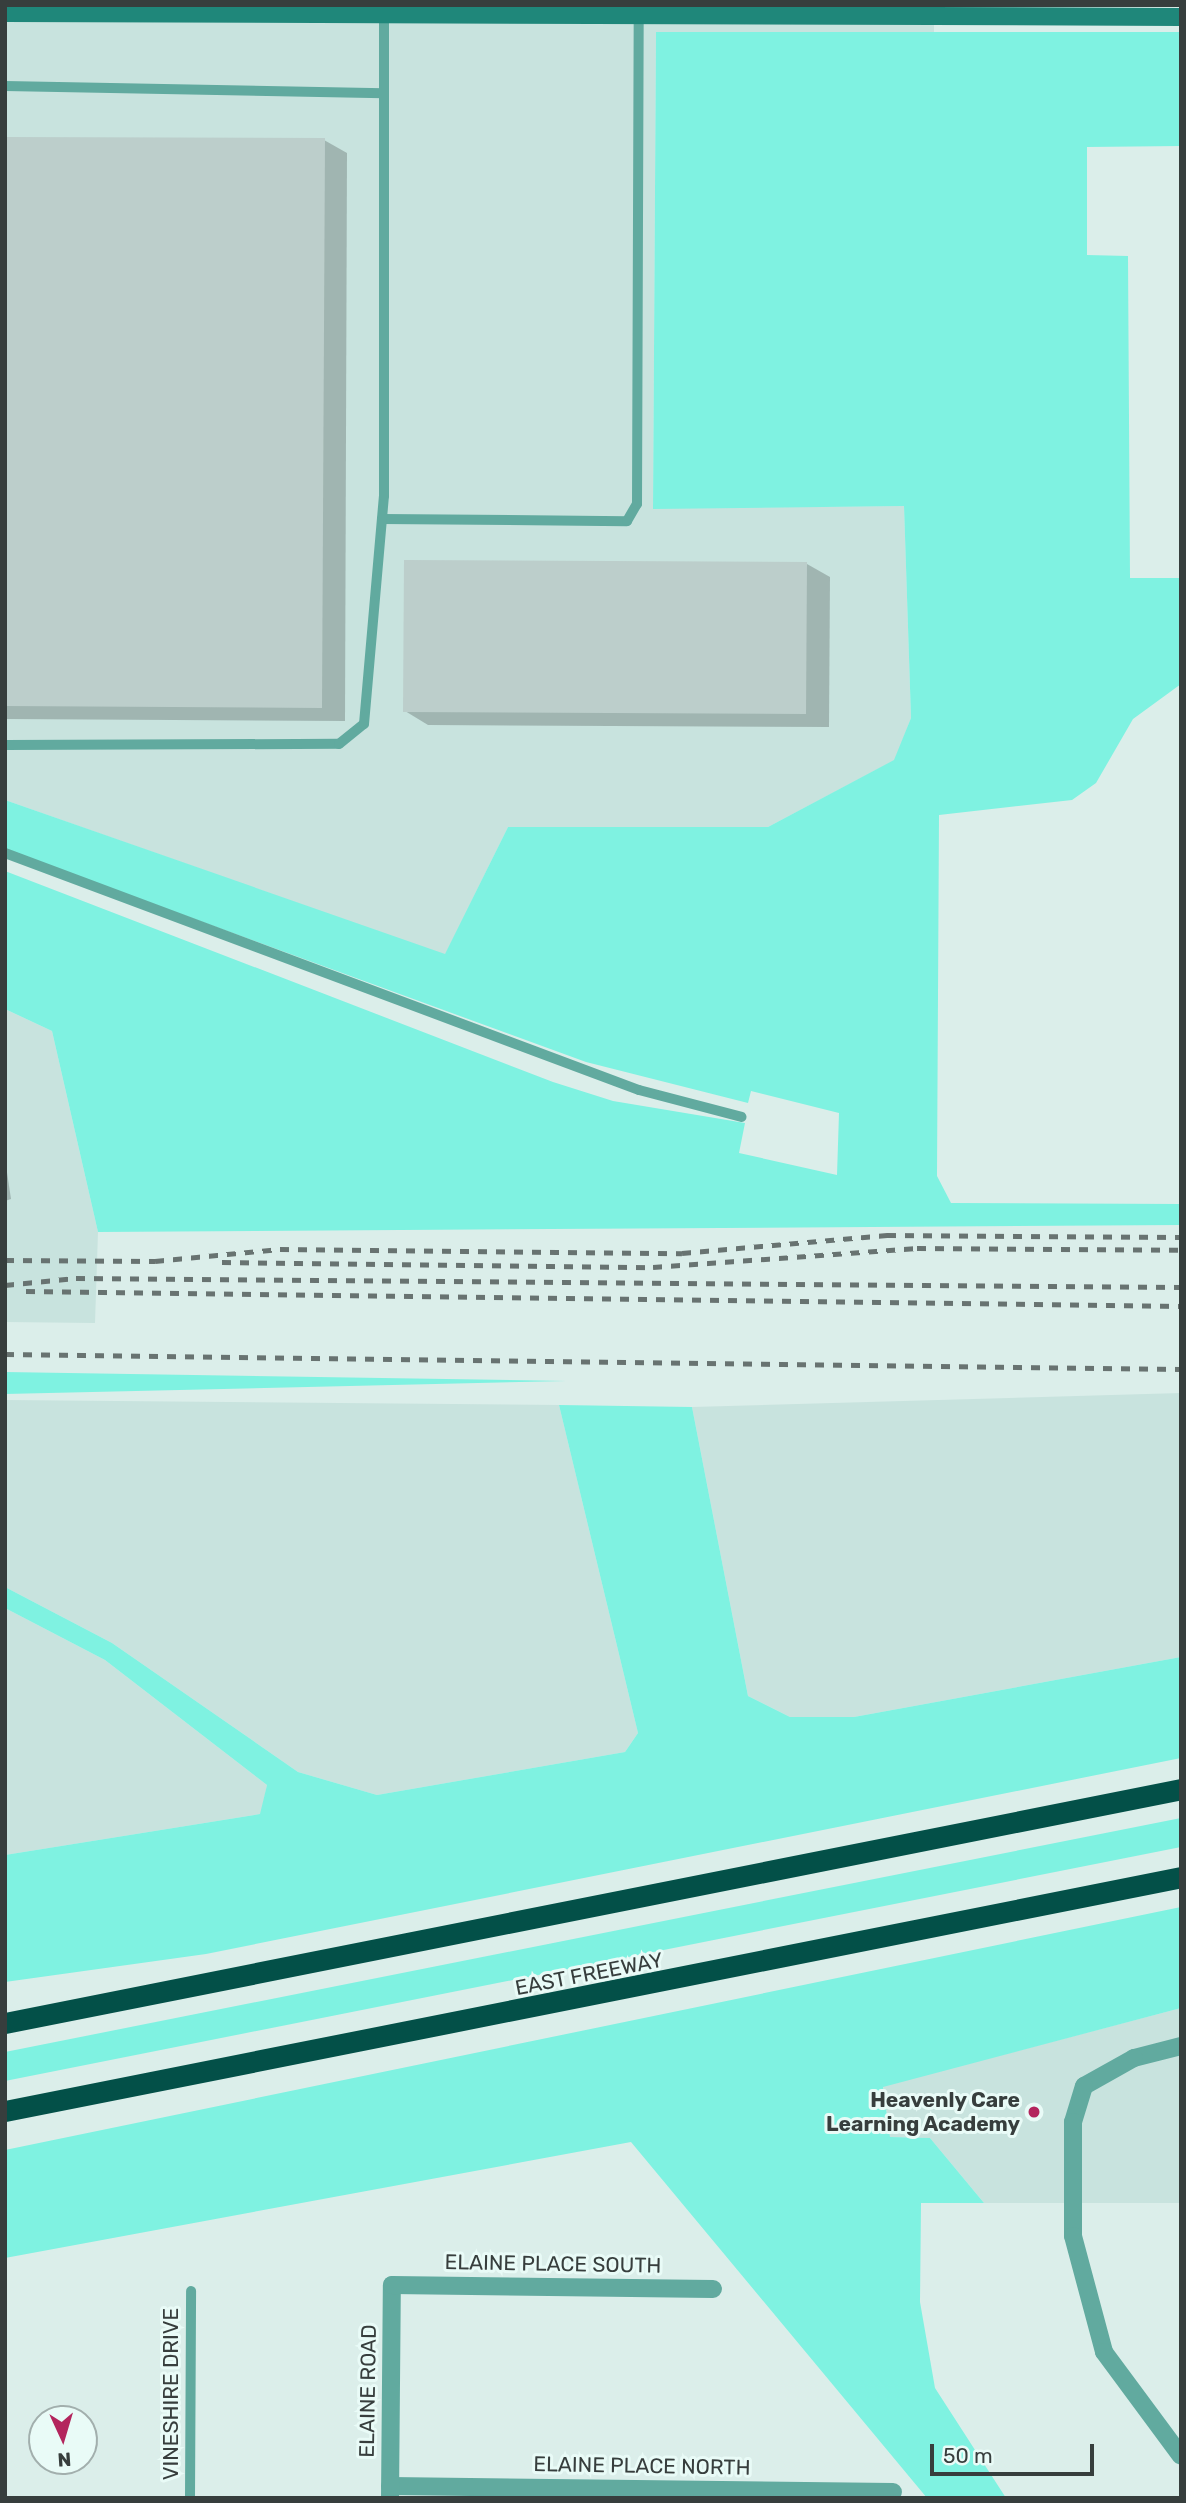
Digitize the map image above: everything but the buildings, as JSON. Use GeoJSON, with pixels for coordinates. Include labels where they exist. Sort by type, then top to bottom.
{"type":"FeatureCollection","features":[{"type":"Feature","properties":{"kind":"highway"},"geometry":{"type":"LineString","coordinates":[[5,2023],[1181,1789]]}},
{"type":"Feature","properties":{"kind":"highway","name":"EAST FREEWAY"},"geometry":{"type":"LineString","coordinates":[[5,2112],[1181,1877]]}},
{"type":"Feature","properties":{"kind":"street"},"geometry":{"type":"LineString","coordinates":[[5,13],[384,10],[639,15],[751,10],[1181,17]]}},
{"type":"Feature","properties":{"kind":"street"},"geometry":{"type":"LineString","coordinates":[[1181,2046],[1135,2058],[1084,2087],[1073,2122],[1073,2236],[1088,2311],[1104,2352],[1181,2456]]}},
{"type":"Feature","properties":{"kind":"street","name":"ELAINE PLACE SOUTH"},"geometry":{"type":"LineString","coordinates":[[392,2285],[713,2289]]}},
{"type":"Feature","properties":{"kind":"street","name":"ELAINE ROAD"},"geometry":{"type":"LineString","coordinates":[[390,2492],[392,2285]]}},
{"type":"Feature","properties":{"kind":"street"},"geometry":{"type":"LineString","coordinates":[[1165,2436],[1181,2425]]}},
{"type":"Feature","properties":{"kind":"street","name":"ELAINE PLACE NORTH"},"geometry":{"type":"LineString","coordinates":[[390,2492],[892,2493]]}},
{"type":"Feature","properties":{"kind":"lane"},"geometry":{"type":"LineString","coordinates":[[5,745],[339,744],[364,724],[371,694],[382,519],[384,10]]}},
{"type":"Feature","properties":{"kind":"lane"},"geometry":{"type":"LineString","coordinates":[[382,519],[627,522],[637,504],[639,15]]}},
{"type":"Feature","properties":{"kind":"lane"},"geometry":{"type":"LineString","coordinates":[[5,86],[384,93]]}},
{"type":"Feature","properties":{"kind":"lane"},"geometry":{"type":"LineString","coordinates":[[5,853],[639,1090],[742,1117]]}},
{"type":"Feature","properties":{"kind":"lane","name":"VINESHIRE DRIVE"},"geometry":{"type":"LineString","coordinates":[[190,2498],[191,2291]]}},
{"type":"Feature","properties":{"kind":"shaded area"},"geometry":{"type":"Polygon","coordinates":[[[5,5],[934,5],[934,32],[656,33],[653,508],[904,506],[911,718],[895,760],[768,827],[508,827],[445,955],[5,800],[5,5]]]}},
{"type":"Feature","properties":{"kind":"shaded area"},"geometry":{"type":"Polygon","coordinates":[[[5,1009],[52,1031],[98,1232],[95,1323],[5,1322],[5,1009]]]}},
{"type":"Feature","properties":{"kind":"shaded area"},"geometry":{"type":"Polygon","coordinates":[[[1181,1393],[1181,1657],[854,1717],[790,1717],[748,1696],[692,1407],[1181,1393]]]}},
{"type":"Feature","properties":{"kind":"shaded area"},"geometry":{"type":"Polygon","coordinates":[[[5,1400],[559,1405],[638,1733],[625,1752],[377,1795],[298,1772],[112,1643],[5,1587],[5,1400]]]}},
{"type":"Feature","properties":{"kind":"shaded area"},"geometry":{"type":"Polygon","coordinates":[[[5,1608],[105,1660],[267,1785],[261,1814],[5,1855],[5,1608]]]}},
{"type":"Feature","properties":{"kind":"shaded area","name":"Heavenly Care Learning Academy"},"geometry":{"type":"Polygon","coordinates":[[[1181,2008],[1181,2203],[984,2203],[930,2138],[890,2137],[883,2086],[1181,2008]]]}},
{"type":"Feature","properties":{"kind":"green space"},"geometry":{"type":"Polygon","coordinates":[[[656,32],[1181,32],[1181,146],[1087,147],[1087,255],[1128,256],[1130,578],[1181,578],[1181,684],[1133,719],[1096,783],[1072,800],[939,815],[937,1176],[951,1203],[1181,1204],[1181,1225],[98,1232],[52,1031],[5,1009],[5,871],[553,1082],[613,1101],[745,1123],[739,1153],[837,1175],[839,1113],[751,1091],[748,1103],[586,1062],[5,850],[5,800],[445,954],[508,827],[768,827],[894,760],[911,718],[904,506],[653,509],[656,32]]]}},
{"type":"Feature","properties":{"kind":"green space"},"geometry":{"type":"Polygon","coordinates":[[[5,1372],[566,1381],[5,1394],[5,1372]]]}},
{"type":"Feature","properties":{"kind":"green space"},"geometry":{"type":"Polygon","coordinates":[[[559,1405],[692,1407],[748,1696],[790,1717],[854,1717],[1181,1657],[1181,1758],[206,1954],[5,1982],[5,1855],[260,1814],[267,1785],[105,1660],[5,1608],[5,1587],[112,1643],[298,1772],[377,1795],[625,1752],[638,1733],[559,1405]]]}},
{"type":"Feature","properties":{"kind":"green space"},"geometry":{"type":"Polygon","coordinates":[[[1181,1818],[1181,1847],[5,2081],[5,2052],[1181,1818]]]}},
{"type":"Feature","properties":{"kind":"green space"},"geometry":{"type":"Polygon","coordinates":[[[1181,1907],[1181,2008],[883,2087],[890,2137],[930,2138],[984,2203],[921,2203],[920,2302],[935,2388],[1006,2498],[927,2498],[631,2142],[5,2258],[5,2150],[1181,1907]]]}},
{"type":"Feature","properties":{"kind":"railway"},"geometry":{"type":"LineString","coordinates":[[5,1260],[155,1261],[280,1249],[682,1253],[887,1235],[1181,1237]]}},
{"type":"Feature","properties":{"kind":"railway"},"geometry":{"type":"LineString","coordinates":[[222,1262],[653,1267],[917,1248],[1181,1250]]}},
{"type":"Feature","properties":{"kind":"railway"},"geometry":{"type":"LineString","coordinates":[[5,1285],[76,1278],[1181,1287]]}},
{"type":"Feature","properties":{"kind":"railway"},"geometry":{"type":"LineString","coordinates":[[26,1291],[1181,1306]]}},
{"type":"Feature","properties":{"kind":"railway"},"geometry":{"type":"LineString","coordinates":[[5,1354],[1181,1369]]}},
{"type":"Feature","properties":{"kind":"place","name":"Heavenly Care Learning Academy"},"geometry":{"type":"Point","coordinates":[1034,2112]}}]}
